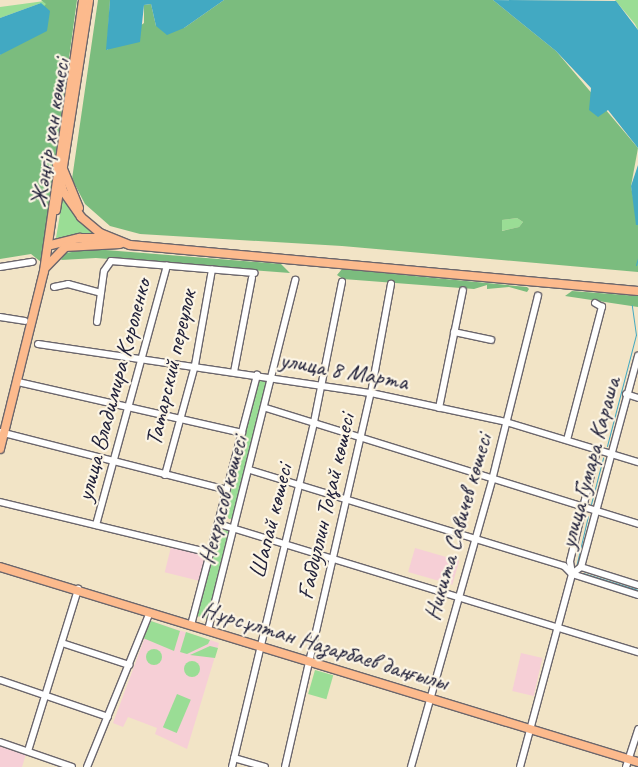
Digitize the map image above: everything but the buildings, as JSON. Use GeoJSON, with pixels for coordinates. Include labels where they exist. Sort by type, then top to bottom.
{"type":"FeatureCollection","features":[{"type":"Feature","properties":{"kind":"main road","name":"Жәңгір хан көшесі"},"geometry":{"type":"LineString","coordinates":[[44,271],[51,245],[60,184],[60,167],[83,0]]}},
{"type":"Feature","properties":{"kind":"main road","name":"Жәңгір хан көшесі"},"geometry":{"type":"LineString","coordinates":[[44,271],[89,0]]}},
{"type":"Feature","properties":{"kind":"main road"},"geometry":{"type":"LineString","coordinates":[[60,167],[84,214],[104,230],[131,242]]}},
{"type":"Feature","properties":{"kind":"main road"},"geometry":{"type":"LineString","coordinates":[[60,184],[81,217],[111,238]]}},
{"type":"Feature","properties":{"kind":"main road"},"geometry":{"type":"LineString","coordinates":[[45,257],[51,245],[80,238],[111,238],[131,242],[638,291]]}},
{"type":"Feature","properties":{"kind":"main road"},"geometry":{"type":"LineString","coordinates":[[0,449],[2,433],[18,382],[44,271],[65,247],[131,242],[638,287]]}},
{"type":"Feature","properties":{"kind":"main road","name":"Нұрсұлтан Назарбаев даңғылы"},"geometry":{"type":"LineString","coordinates":[[0,567],[430,696],[638,762]]}},
{"type":"Feature","properties":{"kind":"street"},"geometry":{"type":"LineString","coordinates":[[97,322],[104,271],[111,261],[212,270],[253,276],[234,372]]}},
{"type":"Feature","properties":{"kind":"street"},"geometry":{"type":"LineString","coordinates":[[0,267],[33,262]]}},
{"type":"Feature","properties":{"kind":"street","name":"улица Владимира Короленко"},"geometry":{"type":"LineString","coordinates":[[96,525],[132,406],[167,266]]}},
{"type":"Feature","properties":{"kind":"street","name":"Татарский переулок"},"geometry":{"type":"LineString","coordinates":[[165,475],[195,366],[212,270]]}},
{"type":"Feature","properties":{"kind":"street","name":"Некрасов көшесі"},"geometry":{"type":"LineString","coordinates":[[208,630],[274,379],[295,280]]}},
{"type":"Feature","properties":{"kind":"street","name":"Шапай көшесі"},"geometry":{"type":"LineString","coordinates":[[232,767],[300,484],[342,282]]}},
{"type":"Feature","properties":{"kind":"street"},"geometry":{"type":"LineString","coordinates":[[54,287],[68,284],[101,293]]}},
{"type":"Feature","properties":{"kind":"street","name":"Ғабдуллин Тоқай көшесі"},"geometry":{"type":"LineString","coordinates":[[285,767],[371,393],[391,284]]}},
{"type":"Feature","properties":{"kind":"street"},"geometry":{"type":"LineString","coordinates":[[439,408],[463,290]]}},
{"type":"Feature","properties":{"kind":"street","name":"Никита Савичев көшесі"},"geometry":{"type":"LineString","coordinates":[[411,767],[459,595],[472,538],[492,480],[538,296]]}},
{"type":"Feature","properties":{"kind":"street"},"geometry":{"type":"LineString","coordinates":[[567,440],[602,307],[595,303]]}},
{"type":"Feature","properties":{"kind":"street"},"geometry":{"type":"LineString","coordinates":[[0,317],[25,321]]}},
{"type":"Feature","properties":{"kind":"street"},"geometry":{"type":"LineString","coordinates":[[454,332],[491,340]]}},
{"type":"Feature","properties":{"kind":"street","name":"улица 8 Марта"},"geometry":{"type":"LineString","coordinates":[[38,344],[144,358],[274,379],[321,384],[371,393],[506,422],[638,462]]}},
{"type":"Feature","properties":{"kind":"street","name":"улица Гумара Караша"},"geometry":{"type":"LineString","coordinates":[[572,574],[581,567],[626,394],[638,356]]}},
{"type":"Feature","properties":{"kind":"street","name":"Некрасов көшесі"},"geometry":{"type":"LineString","coordinates":[[191,625],[258,375]]}},
{"type":"Feature","properties":{"kind":"street"},"geometry":{"type":"LineString","coordinates":[[18,382],[132,406],[242,433]]}},
{"type":"Feature","properties":{"kind":"street"},"geometry":{"type":"LineString","coordinates":[[626,394],[638,398]]}},
{"type":"Feature","properties":{"kind":"street"},"geometry":{"type":"LineString","coordinates":[[266,408],[638,524]]}},
{"type":"Feature","properties":{"kind":"street"},"geometry":{"type":"LineString","coordinates":[[2,433],[227,490]]}},
{"type":"Feature","properties":{"kind":"street","name":"улица Гумара Караша"},"geometry":{"type":"LineString","coordinates":[[520,767],[572,574],[570,561],[598,450]]}},
{"type":"Feature","properties":{"kind":"street"},"geometry":{"type":"LineString","coordinates":[[250,470],[564,566],[572,574],[638,595]]}},
{"type":"Feature","properties":{"kind":"street"},"geometry":{"type":"LineString","coordinates":[[0,502],[211,553]]}},
{"type":"Feature","properties":{"kind":"street"},"geometry":{"type":"LineString","coordinates":[[219,524],[459,595],[638,652]]}},
{"type":"Feature","properties":{"kind":"street"},"geometry":{"type":"LineString","coordinates":[[581,567],[638,585]]}},
{"type":"Feature","properties":{"kind":"street"},"geometry":{"type":"LineString","coordinates":[[28,752],[78,589]]}},
{"type":"Feature","properties":{"kind":"street"},"geometry":{"type":"LineString","coordinates":[[87,767],[150,612]]}},
{"type":"Feature","properties":{"kind":"street"},"geometry":{"type":"LineString","coordinates":[[62,643],[129,665]]}},
{"type":"Feature","properties":{"kind":"street"},"geometry":{"type":"LineString","coordinates":[[0,680],[108,717]]}},
{"type":"Feature","properties":{"kind":"street"},"geometry":{"type":"LineString","coordinates":[[626,767],[638,729]]}},
{"type":"Feature","properties":{"kind":"street"},"geometry":{"type":"LineString","coordinates":[[0,742],[72,767]]}},
{"type":"Feature","properties":{"kind":"street"},"geometry":{"type":"LineString","coordinates":[[234,758],[265,767]]}},
{"type":"Feature","properties":{"kind":"shaded area"},"geometry":{"type":"Polygon","coordinates":[[[171,547],[206,556],[200,581],[165,572],[171,547]]]}},
{"type":"Feature","properties":{"kind":"shaded area"},"geometry":{"type":"Polygon","coordinates":[[[415,548],[459,561],[452,585],[408,572],[415,548]]]}},
{"type":"Feature","properties":{"kind":"shaded area"},"geometry":{"type":"Polygon","coordinates":[[[151,621],[219,643],[187,749],[155,734],[157,728],[128,717],[123,727],[113,723],[151,621]]]}},
{"type":"Feature","properties":{"kind":"shaded area"},"geometry":{"type":"Polygon","coordinates":[[[521,653],[542,658],[534,696],[512,691],[521,653]]]}},
{"type":"Feature","properties":{"kind":"shaded area"},"geometry":{"type":"Polygon","coordinates":[[[0,745],[26,754],[22,767],[0,767],[0,745]]]}},
{"type":"Feature","properties":{"kind":"green space"},"geometry":{"type":"Polygon","coordinates":[[[41,0],[77,0],[41,262],[31,254],[0,259],[0,55],[46,4],[41,0]]]}},
{"type":"Feature","properties":{"kind":"green space"},"geometry":{"type":"Polygon","coordinates":[[[52,0],[0,55],[41,3],[0,18],[0,7],[52,0]]]}},
{"type":"Feature","properties":{"kind":"green space"},"geometry":{"type":"Polygon","coordinates":[[[98,0],[110,0],[107,50],[144,23],[144,5],[151,4],[156,26],[184,28],[224,0],[493,0],[556,51],[638,148],[631,186],[638,225],[638,272],[342,246],[140,234],[110,226],[85,204],[72,179],[98,0]],[[517,218],[502,220],[502,231],[519,227],[523,222],[517,218]]]}},
{"type":"Feature","properties":{"kind":"green space"},"geometry":{"type":"Polygon","coordinates":[[[615,0],[638,0],[638,30],[635,24],[615,0]]]}},
{"type":"Feature","properties":{"kind":"green space"},"geometry":{"type":"Polygon","coordinates":[[[63,197],[79,220],[97,235],[56,238],[63,197]]]}},
{"type":"Feature","properties":{"kind":"green space"},"geometry":{"type":"Polygon","coordinates":[[[517,218],[523,222],[519,227],[501,231],[502,220],[517,218]]]}},
{"type":"Feature","properties":{"kind":"green space"},"geometry":{"type":"Polygon","coordinates":[[[93,249],[281,264],[290,273],[96,258],[61,260],[65,253],[93,249]]]}},
{"type":"Feature","properties":{"kind":"green space"},"geometry":{"type":"Polygon","coordinates":[[[342,269],[527,287],[529,289],[527,292],[509,287],[487,289],[487,285],[474,289],[343,279],[337,275],[342,269]]]}},
{"type":"Feature","properties":{"kind":"green space"},"geometry":{"type":"Polygon","coordinates":[[[572,291],[638,296],[638,307],[565,296],[572,291]]]}},
{"type":"Feature","properties":{"kind":"green space"},"geometry":{"type":"Polygon","coordinates":[[[265,379],[270,386],[235,518],[229,519],[224,510],[258,382],[265,379]]]}},
{"type":"Feature","properties":{"kind":"green space"},"geometry":{"type":"Polygon","coordinates":[[[226,530],[231,534],[209,619],[197,616],[219,531],[226,530]]]}},
{"type":"Feature","properties":{"kind":"green space"},"geometry":{"type":"Polygon","coordinates":[[[151,621],[180,631],[174,651],[143,638],[151,621]]]}},
{"type":"Feature","properties":{"kind":"green space"},"geometry":{"type":"Polygon","coordinates":[[[186,632],[210,640],[208,644],[187,654],[180,652],[186,632]]]}},
{"type":"Feature","properties":{"kind":"green space"},"geometry":{"type":"Polygon","coordinates":[[[210,646],[218,648],[215,658],[190,655],[210,646]]]}},
{"type":"Feature","properties":{"kind":"green space"},"geometry":{"type":"Polygon","coordinates":[[[154,649],[162,657],[154,665],[146,657],[154,649]]]}},
{"type":"Feature","properties":{"kind":"green space"},"geometry":{"type":"Polygon","coordinates":[[[192,661],[198,663],[200,669],[198,675],[192,677],[186,675],[184,669],[186,663],[192,661]]]}},
{"type":"Feature","properties":{"kind":"green space"},"geometry":{"type":"Polygon","coordinates":[[[315,670],[333,675],[326,699],[308,694],[315,670]]]}},
{"type":"Feature","properties":{"kind":"green space"},"geometry":{"type":"Polygon","coordinates":[[[177,694],[191,700],[177,733],[163,727],[177,694]]]}},
{"type":"Feature","properties":{"kind":"water"},"geometry":{"type":"Polygon","coordinates":[[[110,0],[224,0],[184,28],[167,35],[156,26],[151,4],[144,5],[140,42],[106,50],[110,0]]]}},
{"type":"Feature","properties":{"kind":"water"},"geometry":{"type":"Polygon","coordinates":[[[493,0],[616,1],[638,30],[638,148],[608,110],[598,117],[589,110],[591,88],[556,51],[493,0]]]}},
{"type":"Feature","properties":{"kind":"water"},"geometry":{"type":"Polygon","coordinates":[[[41,3],[50,11],[47,31],[0,55],[0,18],[41,3]]]}},
{"type":"Feature","properties":{"kind":"water"},"geometry":{"type":"Polygon","coordinates":[[[638,165],[638,225],[636,225],[631,186],[638,165]]]}},
{"type":"Feature","properties":{"kind":"waterway"},"geometry":{"type":"LineString","coordinates":[[636,265],[638,258]]}},
{"type":"Feature","properties":{"kind":"waterway"},"geometry":{"type":"LineString","coordinates":[[607,446],[636,335],[632,305]]}},
{"type":"Feature","properties":{"kind":"waterway"},"geometry":{"type":"LineString","coordinates":[[591,504],[603,458]]}},
{"type":"Feature","properties":{"kind":"waterway"},"geometry":{"type":"LineString","coordinates":[[576,567],[588,516]]}},
{"type":"Feature","properties":{"kind":"waterway"},"geometry":{"type":"LineString","coordinates":[[583,573],[638,590]]}}]}
